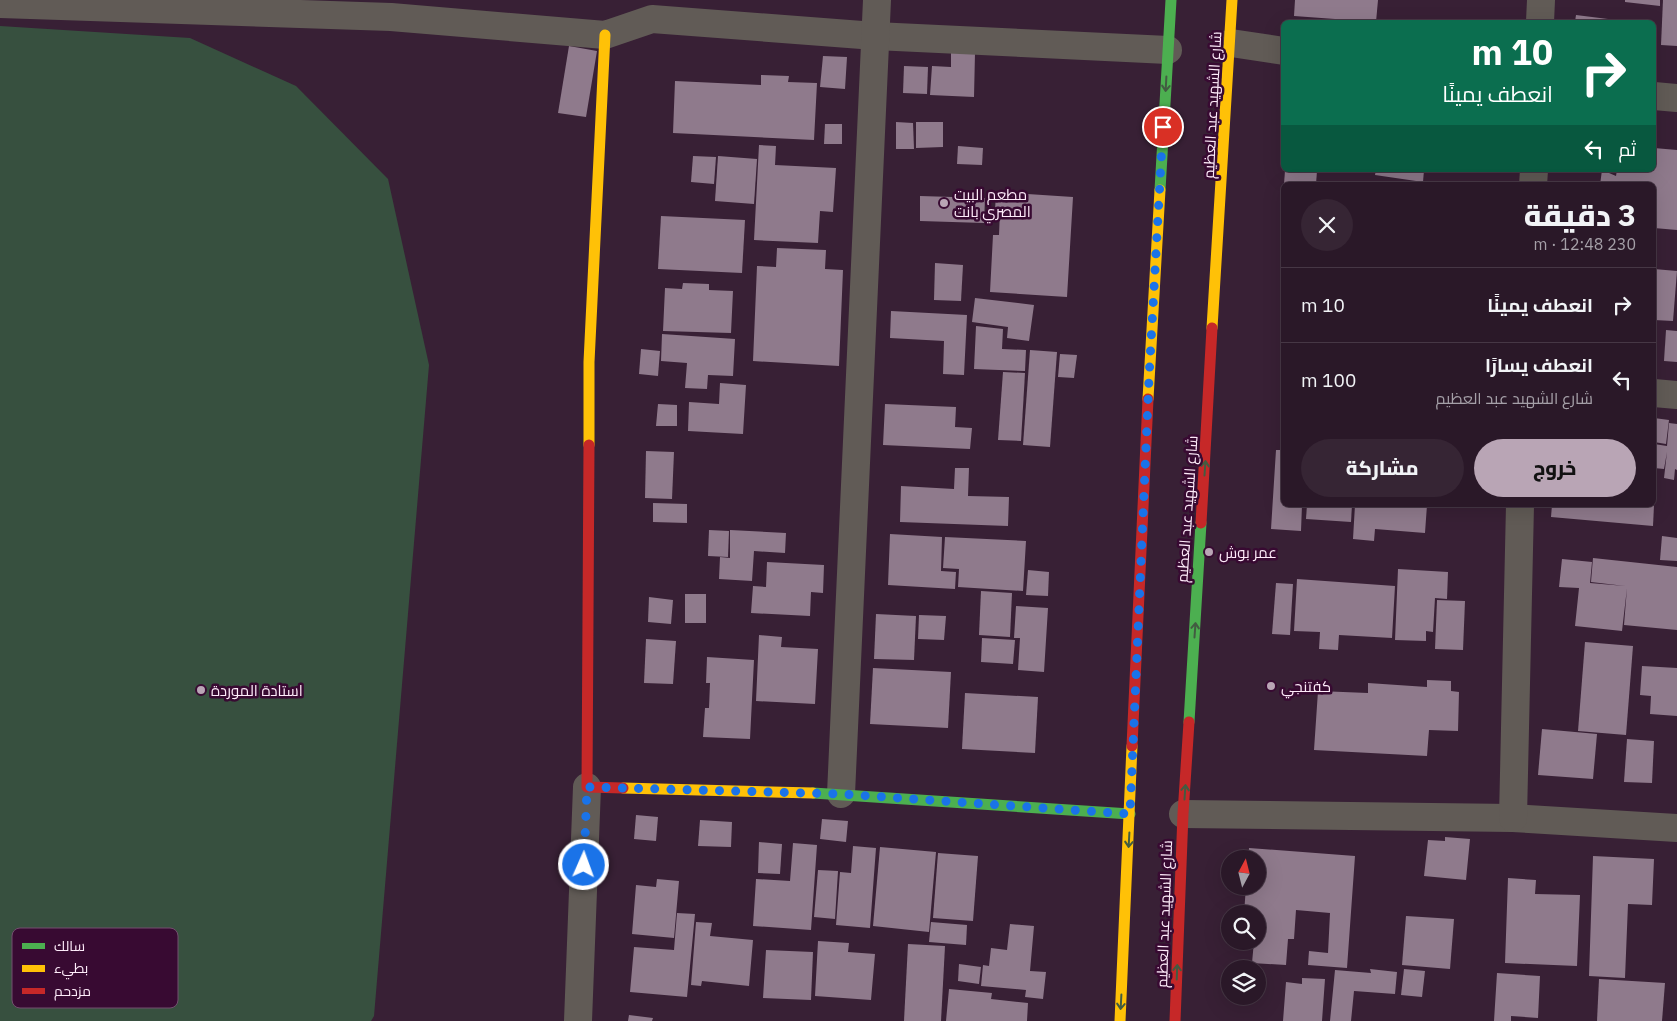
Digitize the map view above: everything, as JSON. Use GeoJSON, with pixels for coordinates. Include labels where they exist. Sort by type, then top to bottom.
{"type":"FeatureCollection","features":[{"type":"Feature","properties":{"kind":"main road"},"geometry":{"type":"LineString","coordinates":[[1120,1021],[1149,378],[1171,0]]}},
{"type":"Feature","properties":{"kind":"main road","name":"شارع الشهيد عبد العظيم"},"geometry":{"type":"LineString","coordinates":[[1175,1021],[1183,814],[1231,43],[1232,0]]}},
{"type":"Feature","properties":{"kind":"main road"},"geometry":{"type":"LineString","coordinates":[[605,35],[594,228],[589,362],[587,787],[841,794],[1130,814]]}},
{"type":"Feature","properties":{"kind":"street"},"geometry":{"type":"LineString","coordinates":[[841,794],[877,0]]}},
{"type":"Feature","properties":{"kind":"street"},"geometry":{"type":"LineString","coordinates":[[1540,20],[1541,0]]}},
{"type":"Feature","properties":{"kind":"street"},"geometry":{"type":"LineString","coordinates":[[0,4],[392,9],[605,35],[652,10],[875,36],[1168,50]]}},
{"type":"Feature","properties":{"kind":"street"},"geometry":{"type":"LineString","coordinates":[[1231,43],[1281,51]]}},
{"type":"Feature","properties":{"kind":"street"},"geometry":{"type":"LineString","coordinates":[[1656,96],[1677,98]]}},
{"type":"Feature","properties":{"kind":"street"},"geometry":{"type":"LineString","coordinates":[[1656,394],[1677,395]]}},
{"type":"Feature","properties":{"kind":"street"},"geometry":{"type":"LineString","coordinates":[[1513,818],[1520,507]]}},
{"type":"Feature","properties":{"kind":"street"},"geometry":{"type":"LineString","coordinates":[[578,1021],[587,787]]}},
{"type":"Feature","properties":{"kind":"street"},"geometry":{"type":"LineString","coordinates":[[1183,814],[1513,818],[1677,828]]}},
{"type":"Feature","properties":{"kind":"green space","name":"استادة الموردة"},"geometry":{"type":"Polygon","coordinates":[[[0,26],[190,38],[296,86],[388,179],[429,365],[374,1016],[371,1021],[0,1021],[0,26]]]}},
{"type":"Feature","properties":{"kind":"building"},"geometry":{"type":"Polygon","coordinates":[[[1295,0],[1378,0],[1376,20],[1294,16],[1295,0]]]}},
{"type":"Feature","properties":{"kind":"building"},"geometry":{"type":"Polygon","coordinates":[[[1625,0],[1660,0],[1660,6],[1625,2],[1625,0]]]}},
{"type":"Feature","properties":{"kind":"building"},"geometry":{"type":"Polygon","coordinates":[[[1663,0],[1677,0],[1677,46],[1661,45],[1663,0]]]}},
{"type":"Feature","properties":{"kind":"building"},"geometry":{"type":"Polygon","coordinates":[[[1576,15],[1608,19],[1608,20],[1575,20],[1576,15]]]}},
{"type":"Feature","properties":{"kind":"building"},"geometry":{"type":"Polygon","coordinates":[[[569,46],[597,51],[586,117],[558,113],[569,46]]]}},
{"type":"Feature","properties":{"kind":"building"},"geometry":{"type":"Polygon","coordinates":[[[951,52],[975,53],[974,97],[930,95],[932,66],[951,67],[951,52]]]}},
{"type":"Feature","properties":{"kind":"building"},"geometry":{"type":"Polygon","coordinates":[[[823,56],[847,57],[845,89],[820,87],[823,56]]]}},
{"type":"Feature","properties":{"kind":"building"},"geometry":{"type":"Polygon","coordinates":[[[904,66],[928,67],[927,94],[903,93],[904,66]]]}},
{"type":"Feature","properties":{"kind":"building"},"geometry":{"type":"Polygon","coordinates":[[[761,75],[789,76],[788,82],[817,83],[814,140],[673,133],[675,81],[761,85],[761,75]]]}},
{"type":"Feature","properties":{"kind":"building"},"geometry":{"type":"Polygon","coordinates":[[[896,122],[913,123],[914,149],[896,149],[896,122]]]}},
{"type":"Feature","properties":{"kind":"building"},"geometry":{"type":"Polygon","coordinates":[[[916,122],[943,122],[943,147],[916,148],[916,122]]]}},
{"type":"Feature","properties":{"kind":"building"},"geometry":{"type":"Polygon","coordinates":[[[825,124],[842,124],[842,144],[824,144],[825,124]]]}},
{"type":"Feature","properties":{"kind":"building"},"geometry":{"type":"Polygon","coordinates":[[[759,145],[776,146],[775,165],[836,168],[833,212],[820,211],[818,243],[754,240],[759,145]]]}},
{"type":"Feature","properties":{"kind":"building"},"geometry":{"type":"Polygon","coordinates":[[[958,146],[983,148],[982,165],[957,164],[958,146]]]}},
{"type":"Feature","properties":{"kind":"building"},"geometry":{"type":"Polygon","coordinates":[[[1656,148],[1677,150],[1677,230],[1656,228],[1656,182],[1600,182],[1602,172],[1616,176],[1617,172],[1656,172],[1656,148]]]}},
{"type":"Feature","properties":{"kind":"building"},"geometry":{"type":"Polygon","coordinates":[[[693,156],[716,157],[714,184],[691,182],[693,156]]]}},
{"type":"Feature","properties":{"kind":"building"},"geometry":{"type":"Polygon","coordinates":[[[718,156],[757,159],[754,204],[715,201],[718,156]]]}},
{"type":"Feature","properties":{"kind":"building"},"geometry":{"type":"Polygon","coordinates":[[[1285,172],[1317,172],[1316,182],[1284,182],[1285,172]]]}},
{"type":"Feature","properties":{"kind":"building"},"geometry":{"type":"Polygon","coordinates":[[[1376,172],[1424,172],[1423,182],[1375,175],[1376,172]]]}},
{"type":"Feature","properties":{"kind":"building"},"geometry":{"type":"Polygon","coordinates":[[[996,192],[1073,197],[1067,297],[990,292],[993,235],[999,235],[1000,211],[995,211],[996,192]]]}},
{"type":"Feature","properties":{"kind":"building"},"geometry":{"type":"Polygon","coordinates":[[[920,196],[985,198],[984,223],[920,221],[920,196]]]}},
{"type":"Feature","properties":{"kind":"building"},"geometry":{"type":"Polygon","coordinates":[[[661,216],[745,220],[742,273],[658,269],[661,216]]]}},
{"type":"Feature","properties":{"kind":"building"},"geometry":{"type":"Polygon","coordinates":[[[777,248],[826,250],[825,269],[843,270],[839,366],[753,361],[757,266],[776,267],[777,248]]]}},
{"type":"Feature","properties":{"kind":"building"},"geometry":{"type":"Polygon","coordinates":[[[935,263],[963,265],[961,301],[934,300],[935,263]]]}},
{"type":"Feature","properties":{"kind":"building"},"geometry":{"type":"Polygon","coordinates":[[[1656,269],[1677,271],[1673,321],[1656,320],[1656,269]]]}},
{"type":"Feature","properties":{"kind":"building"},"geometry":{"type":"Polygon","coordinates":[[[683,283],[709,284],[709,290],[733,291],[731,333],[663,331],[665,288],[682,289],[683,283]]]}},
{"type":"Feature","properties":{"kind":"building"},"geometry":{"type":"Polygon","coordinates":[[[975,298],[1034,305],[1029,341],[1007,338],[1008,327],[972,322],[975,298]]]}},
{"type":"Feature","properties":{"kind":"building"},"geometry":{"type":"Polygon","coordinates":[[[891,311],[967,315],[964,375],[943,374],[944,341],[890,338],[891,311]]]}},
{"type":"Feature","properties":{"kind":"building"},"geometry":{"type":"Polygon","coordinates":[[[976,326],[1003,329],[1002,349],[1026,350],[1025,371],[974,369],[976,326]]]}},
{"type":"Feature","properties":{"kind":"building"},"geometry":{"type":"Polygon","coordinates":[[[1666,330],[1677,331],[1677,362],[1664,361],[1666,330]]]}},
{"type":"Feature","properties":{"kind":"building"},"geometry":{"type":"Polygon","coordinates":[[[662,334],[735,339],[733,376],[708,375],[707,389],[685,388],[687,363],[661,361],[662,334]]]}},
{"type":"Feature","properties":{"kind":"building"},"geometry":{"type":"Polygon","coordinates":[[[641,349],[660,351],[658,376],[639,374],[641,349]]]}},
{"type":"Feature","properties":{"kind":"building"},"geometry":{"type":"Polygon","coordinates":[[[1030,350],[1057,352],[1050,447],[1023,445],[1030,350]]]}},
{"type":"Feature","properties":{"kind":"building"},"geometry":{"type":"Polygon","coordinates":[[[1060,354],[1077,355],[1074,378],[1058,377],[1060,354]]]}},
{"type":"Feature","properties":{"kind":"building"},"geometry":{"type":"Polygon","coordinates":[[[1003,372],[1025,373],[1021,441],[998,440],[1003,372]]]}},
{"type":"Feature","properties":{"kind":"building"},"geometry":{"type":"Polygon","coordinates":[[[720,383],[746,385],[743,434],[688,431],[689,402],[719,404],[720,383]]]}},
{"type":"Feature","properties":{"kind":"building"},"geometry":{"type":"Polygon","coordinates":[[[658,404],[677,405],[677,426],[656,426],[658,404]]]}},
{"type":"Feature","properties":{"kind":"building"},"geometry":{"type":"Polygon","coordinates":[[[885,404],[956,407],[955,427],[972,428],[970,449],[883,445],[885,404]]]}},
{"type":"Feature","properties":{"kind":"building"},"geometry":{"type":"Polygon","coordinates":[[[1656,418],[1669,420],[1666,444],[1656,442],[1656,418]]]}},
{"type":"Feature","properties":{"kind":"building"},"geometry":{"type":"Polygon","coordinates":[[[1669,423],[1677,424],[1677,470],[1675,469],[1674,480],[1664,478],[1667,452],[1664,469],[1656,468],[1656,444],[1667,446],[1669,423]]]}},
{"type":"Feature","properties":{"kind":"building"},"geometry":{"type":"Polygon","coordinates":[[[1276,450],[1281,450],[1281,507],[1302,507],[1301,531],[1271,529],[1276,450]]]}},
{"type":"Feature","properties":{"kind":"building"},"geometry":{"type":"Polygon","coordinates":[[[646,451],[674,452],[672,499],[645,498],[646,451]]]}},
{"type":"Feature","properties":{"kind":"building"},"geometry":{"type":"Polygon","coordinates":[[[955,468],[969,468],[968,496],[1009,497],[1008,526],[900,522],[901,486],[954,489],[955,468]]]}},
{"type":"Feature","properties":{"kind":"building"},"geometry":{"type":"Polygon","coordinates":[[[653,503],[687,504],[687,523],[653,522],[653,503]]]}},
{"type":"Feature","properties":{"kind":"building"},"geometry":{"type":"Polygon","coordinates":[[[1307,507],[1352,507],[1351,522],[1306,519],[1307,507]]]}},
{"type":"Feature","properties":{"kind":"building"},"geometry":{"type":"Polygon","coordinates":[[[1355,507],[1427,507],[1425,533],[1375,529],[1374,541],[1353,539],[1355,507]]]}},
{"type":"Feature","properties":{"kind":"building"},"geometry":{"type":"Polygon","coordinates":[[[1552,507],[1654,507],[1653,526],[1551,517],[1552,507]]]}},
{"type":"Feature","properties":{"kind":"building"},"geometry":{"type":"Polygon","coordinates":[[[709,530],[729,531],[728,557],[708,556],[709,530]]]}},
{"type":"Feature","properties":{"kind":"building"},"geometry":{"type":"Polygon","coordinates":[[[730,530],[786,533],[785,553],[754,551],[752,581],[719,579],[720,557],[730,558],[730,530]]]}},
{"type":"Feature","properties":{"kind":"building"},"geometry":{"type":"Polygon","coordinates":[[[890,534],[942,537],[941,571],[956,572],[955,589],[888,585],[890,534]]]}},
{"type":"Feature","properties":{"kind":"building"},"geometry":{"type":"Polygon","coordinates":[[[1662,536],[1677,538],[1677,561],[1660,560],[1662,536]]]}},
{"type":"Feature","properties":{"kind":"building"},"geometry":{"type":"Polygon","coordinates":[[[945,537],[1026,541],[1023,591],[958,587],[959,569],[943,568],[945,537]]]}},
{"type":"Feature","properties":{"kind":"building"},"geometry":{"type":"Polygon","coordinates":[[[1593,558],[1677,567],[1677,630],[1624,625],[1627,588],[1622,631],[1575,626],[1579,588],[1559,587],[1562,559],[1592,562],[1590,583],[1625,586],[1591,582],[1593,558]]]}},
{"type":"Feature","properties":{"kind":"building"},"geometry":{"type":"Polygon","coordinates":[[[767,562],[824,565],[823,593],[811,592],[810,616],[751,613],[753,586],[766,587],[767,562]]]}},
{"type":"Feature","properties":{"kind":"building"},"geometry":{"type":"Polygon","coordinates":[[[1398,569],[1448,572],[1447,599],[1435,598],[1433,632],[1426,631],[1426,641],[1395,640],[1398,569]]]}},
{"type":"Feature","properties":{"kind":"building"},"geometry":{"type":"Polygon","coordinates":[[[1028,570],[1049,572],[1048,596],[1026,595],[1028,570]]]}},
{"type":"Feature","properties":{"kind":"building"},"geometry":{"type":"Polygon","coordinates":[[[1297,579],[1395,586],[1392,638],[1339,635],[1338,650],[1319,649],[1320,632],[1294,631],[1297,579]]]}},
{"type":"Feature","properties":{"kind":"building"},"geometry":{"type":"Polygon","coordinates":[[[1276,583],[1293,584],[1290,635],[1272,634],[1276,583]]]}},
{"type":"Feature","properties":{"kind":"building"},"geometry":{"type":"Polygon","coordinates":[[[981,591],[1012,593],[1010,637],[979,635],[981,591]]]}},
{"type":"Feature","properties":{"kind":"building"},"geometry":{"type":"Polygon","coordinates":[[[685,594],[706,594],[706,623],[685,623],[685,594]]]}},
{"type":"Feature","properties":{"kind":"building"},"geometry":{"type":"Polygon","coordinates":[[[649,597],[673,600],[671,624],[648,622],[649,597]]]}},
{"type":"Feature","properties":{"kind":"building"},"geometry":{"type":"Polygon","coordinates":[[[1437,600],[1465,601],[1463,650],[1435,649],[1437,600]]]}},
{"type":"Feature","properties":{"kind":"building"},"geometry":{"type":"Polygon","coordinates":[[[1016,606],[1048,608],[1044,672],[1018,670],[1020,638],[1014,638],[1016,606]]]}},
{"type":"Feature","properties":{"kind":"building"},"geometry":{"type":"Polygon","coordinates":[[[876,614],[916,616],[914,660],[874,659],[876,614]]]}},
{"type":"Feature","properties":{"kind":"building"},"geometry":{"type":"Polygon","coordinates":[[[919,615],[946,616],[944,640],[918,639],[919,615]]]}},
{"type":"Feature","properties":{"kind":"building"},"geometry":{"type":"Polygon","coordinates":[[[759,635],[782,637],[781,647],[818,649],[815,704],[756,701],[759,635]]]}},
{"type":"Feature","properties":{"kind":"building"},"geometry":{"type":"Polygon","coordinates":[[[982,638],[1015,640],[1013,664],[981,662],[982,638]]]}},
{"type":"Feature","properties":{"kind":"building"},"geometry":{"type":"Polygon","coordinates":[[[646,639],[676,641],[673,684],[644,683],[646,639]]]}},
{"type":"Feature","properties":{"kind":"building"},"geometry":{"type":"Polygon","coordinates":[[[1585,642],[1633,646],[1626,735],[1578,731],[1585,642]]]}},
{"type":"Feature","properties":{"kind":"building"},"geometry":{"type":"Polygon","coordinates":[[[707,657],[754,660],[750,739],[703,737],[705,708],[709,708],[710,683],[706,683],[707,657]]]}},
{"type":"Feature","properties":{"kind":"building"},"geometry":{"type":"Polygon","coordinates":[[[1642,666],[1677,668],[1677,716],[1650,714],[1651,696],[1640,695],[1642,666]]]}},
{"type":"Feature","properties":{"kind":"building"},"geometry":{"type":"Polygon","coordinates":[[[873,668],[951,672],[948,728],[870,724],[873,668]]]}},
{"type":"Feature","properties":{"kind":"building"},"geometry":{"type":"Polygon","coordinates":[[[1427,680],[1451,681],[1451,691],[1459,692],[1458,731],[1429,730],[1427,756],[1314,750],[1318,691],[1368,693],[1368,683],[1427,687],[1427,680]]]}},
{"type":"Feature","properties":{"kind":"building"},"geometry":{"type":"Polygon","coordinates":[[[965,693],[1038,697],[1035,753],[962,749],[965,693]]]}},
{"type":"Feature","properties":{"kind":"building"},"geometry":{"type":"Polygon","coordinates":[[[1542,729],[1597,734],[1593,779],[1538,775],[1542,729]]]}},
{"type":"Feature","properties":{"kind":"building"},"geometry":{"type":"Polygon","coordinates":[[[1627,739],[1654,741],[1652,783],[1624,782],[1627,739]]]}},
{"type":"Feature","properties":{"kind":"building"},"geometry":{"type":"Polygon","coordinates":[[[636,815],[658,817],[656,841],[634,839],[636,815]]]}},
{"type":"Feature","properties":{"kind":"building"},"geometry":{"type":"Polygon","coordinates":[[[822,819],[848,821],[846,842],[820,839],[822,819]]]}},
{"type":"Feature","properties":{"kind":"building"},"geometry":{"type":"Polygon","coordinates":[[[700,820],[732,822],[731,847],[698,846],[700,820]]]}},
{"type":"Feature","properties":{"kind":"building"},"geometry":{"type":"Polygon","coordinates":[[[1445,837],[1470,839],[1466,880],[1424,876],[1428,840],[1445,841],[1445,837]]]}},
{"type":"Feature","properties":{"kind":"building"},"geometry":{"type":"Polygon","coordinates":[[[759,842],[782,844],[780,874],[758,873],[759,842]]]}},
{"type":"Feature","properties":{"kind":"building"},"geometry":{"type":"Polygon","coordinates":[[[793,843],[817,845],[811,930],[753,926],[756,879],[790,881],[793,843]]]}},
{"type":"Feature","properties":{"kind":"building"},"geometry":{"type":"Polygon","coordinates":[[[853,846],[876,848],[870,928],[836,925],[840,872],[851,873],[853,846]]]}},
{"type":"Feature","properties":{"kind":"building"},"geometry":{"type":"Polygon","coordinates":[[[880,847],[936,852],[929,932],[873,926],[880,847]]]}},
{"type":"Feature","properties":{"kind":"building"},"geometry":{"type":"Polygon","coordinates":[[[1249,848],[1355,856],[1347,968],[1308,965],[1309,951],[1328,953],[1330,913],[1296,910],[1294,939],[1288,939],[1286,965],[1266,964],[1266,960],[1252,960],[1253,950],[1266,950],[1266,905],[1245,905],[1245,895],[1266,895],[1266,850],[1249,850],[1249,848]]]}},
{"type":"Feature","properties":{"kind":"building"},"geometry":{"type":"Polygon","coordinates":[[[938,853],[978,856],[973,921],[933,918],[938,853]]]}},
{"type":"Feature","properties":{"kind":"building"},"geometry":{"type":"Polygon","coordinates":[[[1593,856],[1654,859],[1652,905],[1628,904],[1625,978],[1589,976],[1593,856]]]}},
{"type":"Feature","properties":{"kind":"building"},"geometry":{"type":"Polygon","coordinates":[[[818,870],[838,871],[835,919],[814,917],[818,870]]]}},
{"type":"Feature","properties":{"kind":"building"},"geometry":{"type":"Polygon","coordinates":[[[1508,878],[1536,880],[1535,894],[1580,895],[1577,966],[1505,963],[1508,878]]]}},
{"type":"Feature","properties":{"kind":"building"},"geometry":{"type":"Polygon","coordinates":[[[657,879],[679,881],[674,938],[632,934],[636,885],[656,887],[657,879]]]}},
{"type":"Feature","properties":{"kind":"building"},"geometry":{"type":"Polygon","coordinates":[[[677,913],[695,914],[687,997],[630,992],[634,947],[674,950],[677,913]]]}},
{"type":"Feature","properties":{"kind":"building"},"geometry":{"type":"Polygon","coordinates":[[[1406,916],[1454,919],[1450,969],[1402,965],[1406,916]]]}},
{"type":"Feature","properties":{"kind":"building"},"geometry":{"type":"Polygon","coordinates":[[[696,922],[712,923],[710,936],[753,940],[749,986],[702,981],[701,986],[691,985],[696,922]]]}},
{"type":"Feature","properties":{"kind":"building"},"geometry":{"type":"Polygon","coordinates":[[[931,922],[967,925],[966,945],[929,942],[931,922]]]}},
{"type":"Feature","properties":{"kind":"building"},"geometry":{"type":"Polygon","coordinates":[[[1010,924],[1034,926],[1030,971],[1046,972],[1043,999],[1025,997],[1026,990],[981,986],[983,965],[989,966],[991,948],[1007,950],[1010,924]]]}},
{"type":"Feature","properties":{"kind":"building"},"geometry":{"type":"Polygon","coordinates":[[[818,941],[849,943],[848,952],[875,954],[871,1000],[815,996],[818,941]]]}},
{"type":"Feature","properties":{"kind":"building"},"geometry":{"type":"Polygon","coordinates":[[[908,944],[945,946],[941,1021],[904,1021],[908,944]]]}},
{"type":"Feature","properties":{"kind":"building"},"geometry":{"type":"Polygon","coordinates":[[[766,950],[813,952],[811,1000],[763,998],[766,950]]]}},
{"type":"Feature","properties":{"kind":"building"},"geometry":{"type":"Polygon","coordinates":[[[959,964],[981,967],[979,984],[958,981],[959,964]]]}},
{"type":"Feature","properties":{"kind":"building"},"geometry":{"type":"Polygon","coordinates":[[[1370,969],[1397,972],[1395,994],[1354,991],[1351,1021],[1330,1021],[1335,970],[1371,973],[1370,969]]]}},
{"type":"Feature","properties":{"kind":"building"},"geometry":{"type":"Polygon","coordinates":[[[1404,969],[1425,971],[1422,997],[1401,995],[1404,969]]]}},
{"type":"Feature","properties":{"kind":"building"},"geometry":{"type":"Polygon","coordinates":[[[1497,973],[1540,976],[1538,1018],[1511,1016],[1511,1021],[1494,1021],[1497,973]]]}},
{"type":"Feature","properties":{"kind":"building"},"geometry":{"type":"Polygon","coordinates":[[[1302,978],[1325,979],[1322,1021],[1283,1021],[1286,982],[1302,984],[1302,978]]]}},
{"type":"Feature","properties":{"kind":"building"},"geometry":{"type":"Polygon","coordinates":[[[1599,979],[1665,983],[1662,1021],[1597,1021],[1599,979]]]}},
{"type":"Feature","properties":{"kind":"building"},"geometry":{"type":"Polygon","coordinates":[[[949,989],[992,993],[991,999],[1028,1003],[1027,1021],[946,1021],[949,989]]]}},
{"type":"Feature","properties":{"kind":"building"},"geometry":{"type":"Polygon","coordinates":[[[629,1015],[653,1018],[652,1021],[628,1021],[629,1015]]]}},
{"type":"Feature","properties":{"kind":"traffic: fast"},"geometry":{"type":"LineString","coordinates":[[1160,190],[1171,0]]}},
{"type":"Feature","properties":{"kind":"traffic: fast"},"geometry":{"type":"LineString","coordinates":[[1189,722],[1201,523]]}},
{"type":"Feature","properties":{"kind":"traffic: fast"},"geometry":{"type":"LineString","coordinates":[[813,793],[1130,814]]}},
{"type":"Feature","properties":{"kind":"traffic: slow"},"geometry":{"type":"LineString","coordinates":[[1212,328],[1232,0]]}},
{"type":"Feature","properties":{"kind":"traffic: slow"},"geometry":{"type":"LineString","coordinates":[[589,445],[589,362],[605,35]]}},
{"type":"Feature","properties":{"kind":"traffic: slow"},"geometry":{"type":"LineString","coordinates":[[1148,399],[1160,190]]}},
{"type":"Feature","properties":{"kind":"traffic: slow"},"geometry":{"type":"LineString","coordinates":[[1120,1021],[1132,746]]}},
{"type":"Feature","properties":{"kind":"traffic: slow"},"geometry":{"type":"LineString","coordinates":[[623,788],[813,793]]}},
{"type":"Feature","properties":{"kind":"traffic: jam"},"geometry":{"type":"LineString","coordinates":[[1201,523],[1212,328]]}},
{"type":"Feature","properties":{"kind":"traffic: jam"},"geometry":{"type":"LineString","coordinates":[[1132,746],[1148,399]]}},
{"type":"Feature","properties":{"kind":"traffic: jam"},"geometry":{"type":"LineString","coordinates":[[589,445],[587,787],[623,788]]}},
{"type":"Feature","properties":{"kind":"traffic: jam"},"geometry":{"type":"LineString","coordinates":[[1175,1021],[1183,814],[1189,722]]}},
{"type":"Feature","properties":{"kind":"place","name":"مطعم البيت المصري بانت"},"geometry":{"type":"Point","coordinates":[944,203]}},
{"type":"Feature","properties":{"kind":"place","name":"عمر بوش"},"geometry":{"type":"Point","coordinates":[1209,552]}},
{"type":"Feature","properties":{"kind":"place","name":"كفتنجي"},"geometry":{"type":"Point","coordinates":[1271,686]}},
{"type":"Feature","properties":{"kind":"place","name":"استادة الموردة"},"geometry":{"type":"Point","coordinates":[201,690]}},
{"type":"Feature","properties":{"kind":"route"},"geometry":{"type":"LineString","coordinates":[[584,865],[587,787],[841,794],[1130,814],[1149,378],[1163,127]]}}]}
